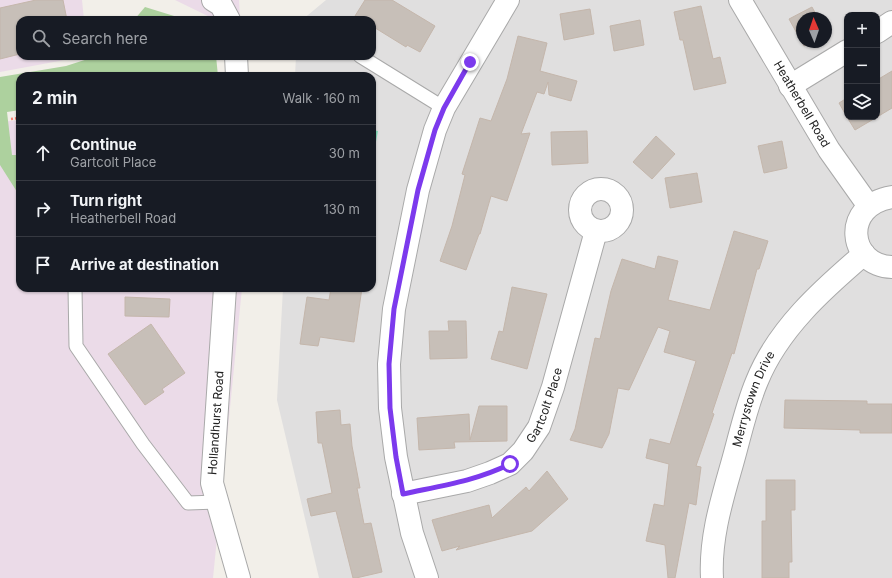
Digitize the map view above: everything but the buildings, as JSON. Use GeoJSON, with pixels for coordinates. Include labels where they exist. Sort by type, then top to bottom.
{"type":"FeatureCollection","features":[{"type":"Feature","properties":{"kind":"street"},"geometry":{"type":"LineString","coordinates":[[213,0],[221,5],[227,16]]}},
{"type":"Feature","properties":{"kind":"street"},"geometry":{"type":"LineString","coordinates":[[427,578],[412,533],[396,457],[390,408],[389,364],[394,309],[418,190],[444,108],[508,0]]}},
{"type":"Feature","properties":{"kind":"street","name":"Heatherbell Road"},"geometry":{"type":"LineString","coordinates":[[740,0],[829,150],[868,205]]}},
{"type":"Feature","properties":{"kind":"street"},"geometry":{"type":"LineString","coordinates":[[880,30],[892,22]]}},
{"type":"Feature","properties":{"kind":"street"},"geometry":{"type":"LineString","coordinates":[[790,86],[844,52]]}},
{"type":"Feature","properties":{"kind":"street"},"geometry":{"type":"LineString","coordinates":[[236,60],[237,72]]}},
{"type":"Feature","properties":{"kind":"street"},"geometry":{"type":"LineString","coordinates":[[892,197],[880,199],[868,205],[860,215],[856,229],[858,243],[864,254],[873,262],[892,268]]}},
{"type":"Feature","properties":{"kind":"street","name":"Gartcolt Place"},"geometry":{"type":"LineString","coordinates":[[403,494],[467,480],[490,473],[510,464],[523,451],[539,428],[553,387],[596,231]]}},
{"type":"Feature","properties":{"kind":"street","name":"Merrystown Drive"},"geometry":{"type":"LineString","coordinates":[[712,578],[713,537],[757,381],[773,350],[798,317],[826,287],[864,254]]}},
{"type":"Feature","properties":{"kind":"street","name":"Hollandhurst Road"},"geometry":{"type":"LineString","coordinates":[[225,292],[212,483],[239,578]]}},
{"type":"Feature","properties":{"kind":"lane"},"geometry":{"type":"LineString","coordinates":[[366,60],[444,108]]}},
{"type":"Feature","properties":{"kind":"lane"},"geometry":{"type":"LineString","coordinates":[[75,292],[76,346],[92,371],[143,444],[188,503],[217,502]]}},
{"type":"Feature","properties":{"kind":"path"},"geometry":{"type":"LineString","coordinates":[[11,119],[16,118]]}},
{"type":"Feature","properties":{"kind":"shaded area"},"geometry":{"type":"Polygon","coordinates":[[[0,0],[82,0],[84,16],[16,16],[16,60],[64,60],[0,72],[0,0]]]}},
{"type":"Feature","properties":{"kind":"shaded area"},"geometry":{"type":"Polygon","coordinates":[[[175,0],[239,0],[240,16],[208,16],[175,0]]]}},
{"type":"Feature","properties":{"kind":"shaded area"},"geometry":{"type":"Polygon","coordinates":[[[326,0],[892,0],[892,578],[319,578],[277,400],[283,292],[376,292],[376,72],[295,72],[296,60],[376,60],[376,16],[307,16],[326,0]]]}},
{"type":"Feature","properties":{"kind":"shaded area"},"geometry":{"type":"Polygon","coordinates":[[[16,120],[16,292],[242,292],[213,578],[0,578],[0,122],[16,120]]]}},
{"type":"Feature","properties":{"kind":"green space"},"geometry":{"type":"Polygon","coordinates":[[[145,7],[174,16],[137,16],[145,7]]]}},
{"type":"Feature","properties":{"kind":"green space"},"geometry":{"type":"Polygon","coordinates":[[[85,60],[216,60],[218,72],[30,72],[66,66],[85,60]]]}},
{"type":"Feature","properties":{"kind":"green space"},"geometry":{"type":"Polygon","coordinates":[[[16,74],[16,111],[7,112],[12,155],[16,155],[16,190],[0,165],[0,77],[16,74]]]}},
{"type":"Feature","properties":{"kind":"green space"},"geometry":{"type":"Polygon","coordinates":[[[376,131],[378,131],[376,142],[376,131]]]}},
{"type":"Feature","properties":{"kind":"route"},"geometry":{"type":"LineString","coordinates":[[470,62],[444,108],[435,130],[418,190],[394,309],[389,364],[390,408],[396,457],[403,494],[467,480],[490,473],[510,464]]}}]}
